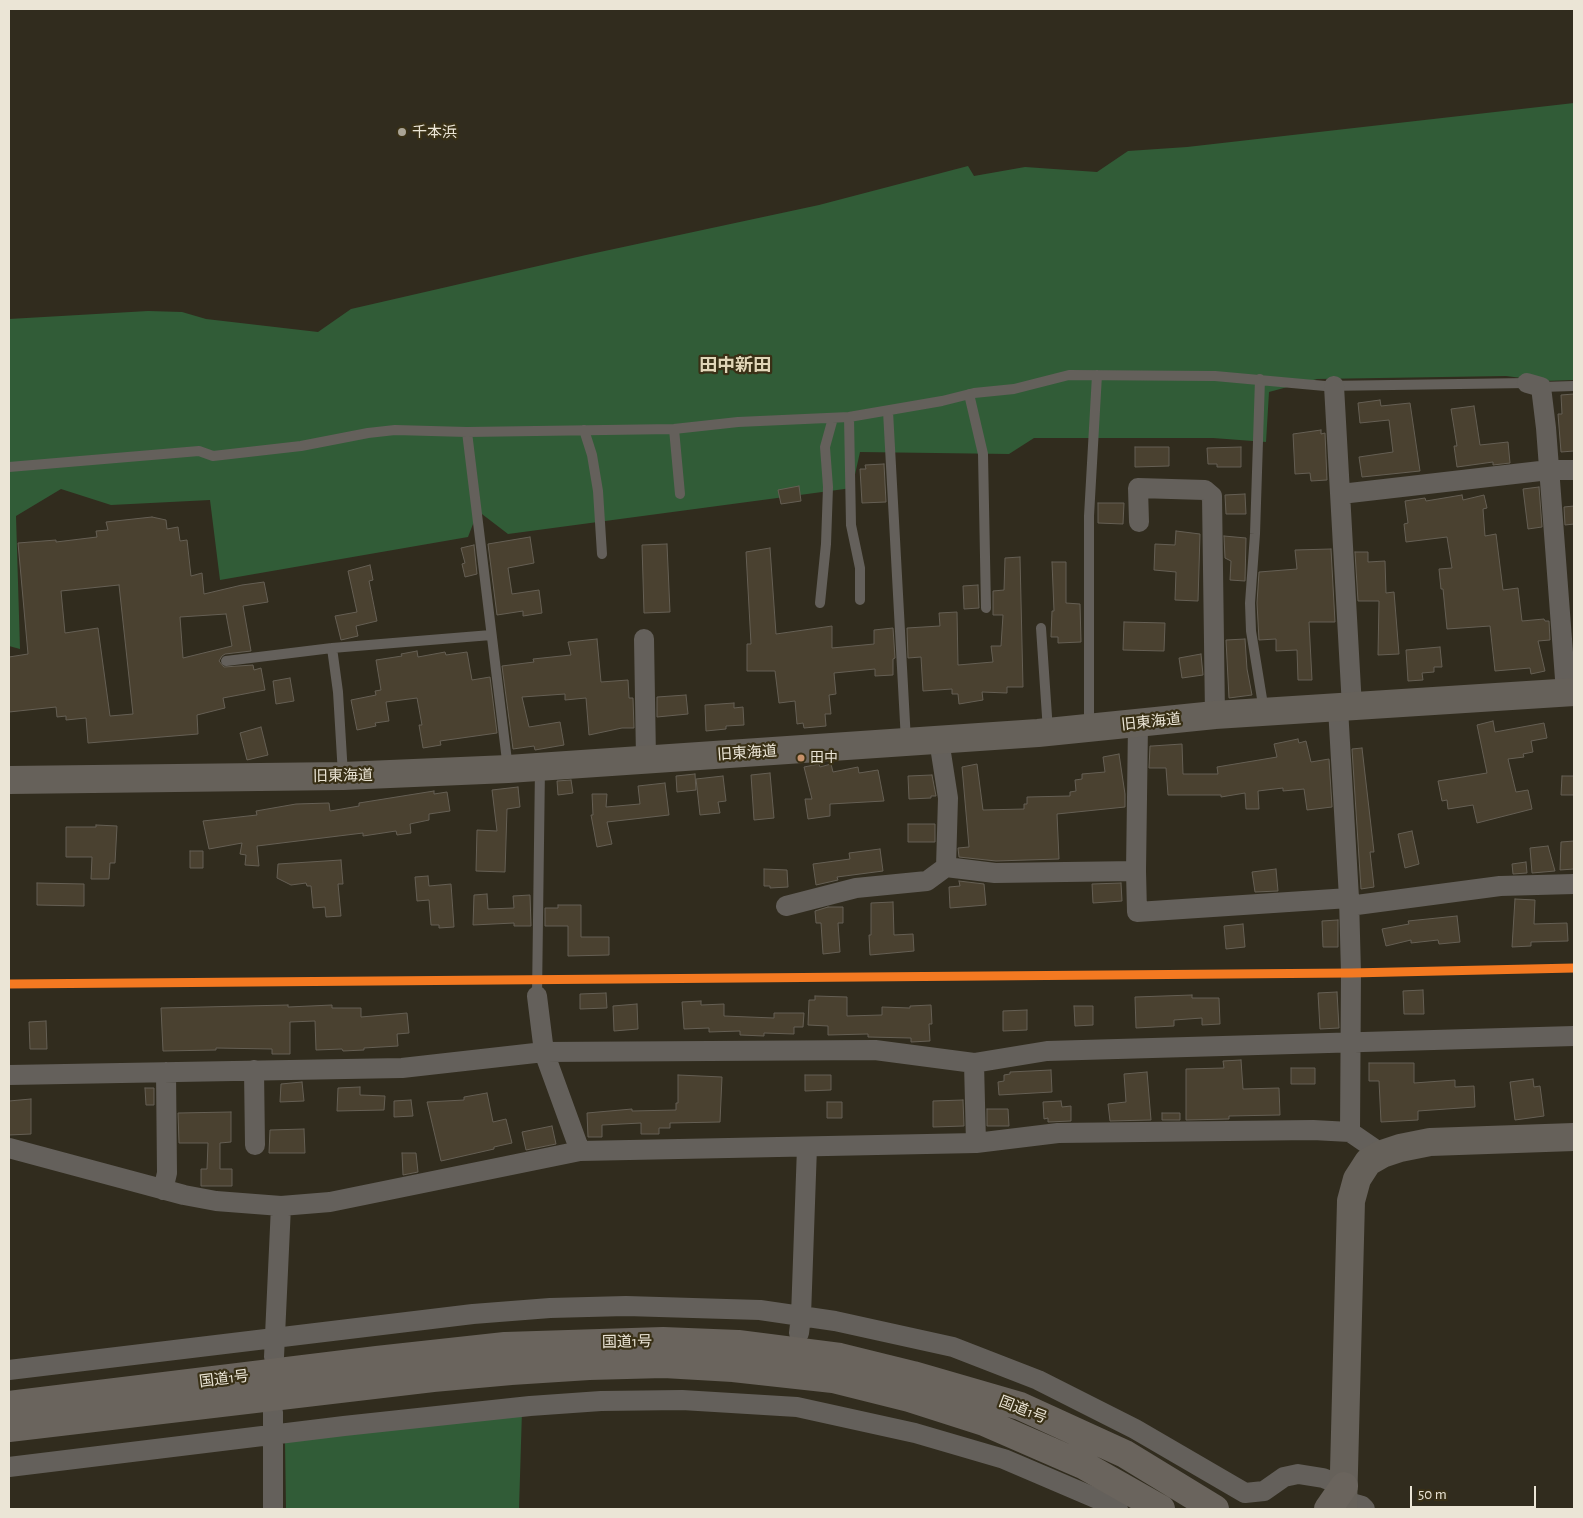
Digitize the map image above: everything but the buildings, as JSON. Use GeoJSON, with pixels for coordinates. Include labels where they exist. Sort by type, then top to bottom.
{"type":"FeatureCollection","features":[{"type":"Feature","properties":{"kind":"highway","name":"国道1号"},"geometry":{"type":"LineString","coordinates":[[9,1405],[505,1346],[664,1341],[738,1344],[840,1357],[1020,1406],[1125,1454],[1214,1509]]}},
{"type":"Feature","properties":{"kind":"highway","name":"国道1号"},"geometry":{"type":"LineString","coordinates":[[9,1428],[433,1378],[511,1371],[664,1364],[733,1368],[834,1379],[909,1398],[984,1422],[1085,1466],[1162,1509]]}},
{"type":"Feature","properties":{"kind":"main road","name":"旧東海道"},"geometry":{"type":"LineString","coordinates":[[9,780],[342,776],[508,769],[646,758],[1048,732],[1215,715],[1570,692]]}},
{"type":"Feature","properties":{"kind":"main road"},"geometry":{"type":"LineString","coordinates":[[1345,1503],[1351,1201],[1357,1179],[1368,1162],[1382,1154],[1430,1142],[1574,1137]]}},
{"type":"Feature","properties":{"kind":"street"},"geometry":{"type":"LineString","coordinates":[[1534,385],[1549,470],[1570,692]]}},
{"type":"Feature","properties":{"kind":"street"},"geometry":{"type":"LineString","coordinates":[[1334,386],[1341,494],[1349,902],[1350,1132]]}},
{"type":"Feature","properties":{"kind":"street"},"geometry":{"type":"LineString","coordinates":[[1341,494],[1549,470],[1574,470]]}},
{"type":"Feature","properties":{"kind":"street"},"geometry":{"type":"LineString","coordinates":[[1139,522],[1138,488],[1205,490],[1212,496],[1215,715]]}},
{"type":"Feature","properties":{"kind":"street"},"geometry":{"type":"LineString","coordinates":[[644,639],[646,758]]}},
{"type":"Feature","properties":{"kind":"street"},"geometry":{"type":"LineString","coordinates":[[1138,724],[1137,912],[1349,902],[1500,886],[1574,884]]}},
{"type":"Feature","properties":{"kind":"street"},"geometry":{"type":"LineString","coordinates":[[938,740],[948,798],[946,867]]}},
{"type":"Feature","properties":{"kind":"street"},"geometry":{"type":"LineString","coordinates":[[786,906],[856,888],[927,881],[946,867],[995,873],[1136,871]]}},
{"type":"Feature","properties":{"kind":"street"},"geometry":{"type":"LineString","coordinates":[[537,996],[544,1052],[580,1151]]}},
{"type":"Feature","properties":{"kind":"street"},"geometry":{"type":"LineString","coordinates":[[9,1075],[402,1068],[544,1052],[875,1050],[974,1062],[1047,1051],[1574,1036]]}},
{"type":"Feature","properties":{"kind":"street"},"geometry":{"type":"LineString","coordinates":[[974,1062],[976,1144]]}},
{"type":"Feature","properties":{"kind":"street"},"geometry":{"type":"LineString","coordinates":[[254,1070],[255,1145]]}},
{"type":"Feature","properties":{"kind":"street"},"geometry":{"type":"LineString","coordinates":[[163,1190],[167,1173],[166,1072]]}},
{"type":"Feature","properties":{"kind":"street"},"geometry":{"type":"LineString","coordinates":[[9,1148],[163,1190],[216,1201],[281,1206],[330,1202],[580,1151],[976,1144],[1058,1133],[1304,1130],[1350,1132],[1382,1154]]}},
{"type":"Feature","properties":{"kind":"street"},"geometry":{"type":"LineString","coordinates":[[800,1324],[807,1147]]}},
{"type":"Feature","properties":{"kind":"street"},"geometry":{"type":"LineString","coordinates":[[275,1348],[281,1206]]}},
{"type":"Feature","properties":{"kind":"street"},"geometry":{"type":"LineString","coordinates":[[9,1370],[275,1348],[473,1314],[550,1308],[626,1306],[760,1310],[800,1324],[835,1321],[953,1347],[1038,1380],[1135,1429],[1245,1493],[1264,1491],[1284,1477],[1298,1474],[1323,1478],[1345,1503]]}},
{"type":"Feature","properties":{"kind":"street"},"geometry":{"type":"LineString","coordinates":[[9,1467],[530,1406],[601,1401],[797,1400],[1004,1459],[1118,1509]]}},
{"type":"Feature","properties":{"kind":"street"},"geometry":{"type":"LineString","coordinates":[[273,1412],[274,1509]]}},
{"type":"Feature","properties":{"kind":"lane"},"geometry":{"type":"LineString","coordinates":[[9,467],[199,451],[213,456],[300,446],[368,433],[395,430],[467,432],[674,429],[738,422],[849,417],[942,401],[969,394],[1014,388],[1069,375],[1215,376],[1325,386],[1574,386]]}},
{"type":"Feature","properties":{"kind":"lane"},"geometry":{"type":"LineString","coordinates":[[1089,728],[1090,516],[1097,375]]}},
{"type":"Feature","properties":{"kind":"lane"},"geometry":{"type":"LineString","coordinates":[[1260,379],[1250,622],[1264,712]]}},
{"type":"Feature","properties":{"kind":"lane"},"geometry":{"type":"LineString","coordinates":[[969,394],[983,454],[986,608]]}},
{"type":"Feature","properties":{"kind":"lane"},"geometry":{"type":"LineString","coordinates":[[888,411],[906,742]]}},
{"type":"Feature","properties":{"kind":"lane"},"geometry":{"type":"LineString","coordinates":[[849,417],[851,526],[860,568],[860,600]]}},
{"type":"Feature","properties":{"kind":"lane"},"geometry":{"type":"LineString","coordinates":[[820,603],[826,544],[828,497],[825,446],[833,418]]}},
{"type":"Feature","properties":{"kind":"lane"},"geometry":{"type":"LineString","coordinates":[[674,429],[680,494]]}},
{"type":"Feature","properties":{"kind":"lane"},"geometry":{"type":"LineString","coordinates":[[584,430],[592,455],[598,492],[602,554]]}},
{"type":"Feature","properties":{"kind":"lane"},"geometry":{"type":"LineString","coordinates":[[467,432],[508,769]]}},
{"type":"Feature","properties":{"kind":"lane"},"geometry":{"type":"LineString","coordinates":[[1041,628],[1048,732]]}},
{"type":"Feature","properties":{"kind":"lane"},"geometry":{"type":"LineString","coordinates":[[226,662],[332,648],[491,635]]}},
{"type":"Feature","properties":{"kind":"lane"},"geometry":{"type":"LineString","coordinates":[[332,648],[338,692],[342,776]]}},
{"type":"Feature","properties":{"kind":"lane"},"geometry":{"type":"LineString","coordinates":[[537,996],[540,766]]}},
{"type":"Feature","properties":{"kind":"green space"},"geometry":{"type":"Polygon","coordinates":[[[1574,103],[1574,380],[1545,381],[1506,376],[1317,379],[1269,392],[1266,442],[1213,438],[1034,438],[1009,454],[860,452],[852,488],[508,534],[478,511],[468,537],[220,580],[210,500],[111,505],[61,489],[16,516],[20,649],[9,646],[9,319],[148,311],[182,312],[206,319],[318,332],[351,309],[586,255],[819,205],[968,166],[974,176],[1025,167],[1097,172],[1128,151],[1187,147],[1574,103]]]}},
{"type":"Feature","properties":{"kind":"green space"},"geometry":{"type":"Polygon","coordinates":[[[522,1411],[519,1509],[286,1509],[285,1442],[522,1411]]]}},
{"type":"Feature","properties":{"kind":"transit line"},"geometry":{"type":"LineString","coordinates":[[9,984],[1351,973],[1574,968]]}},
{"type":"Feature","properties":{"kind":"place","name":"千本浜"},"geometry":{"type":"Point","coordinates":[402,132]}},
{"type":"Feature","properties":{"kind":"place","name":"田中"},"geometry":{"type":"Point","coordinates":[801,758]}},
{"type":"Feature","properties":{"kind":"district","name":"田中新田"},"geometry":{"type":"Point","coordinates":[735,366]}}]}
